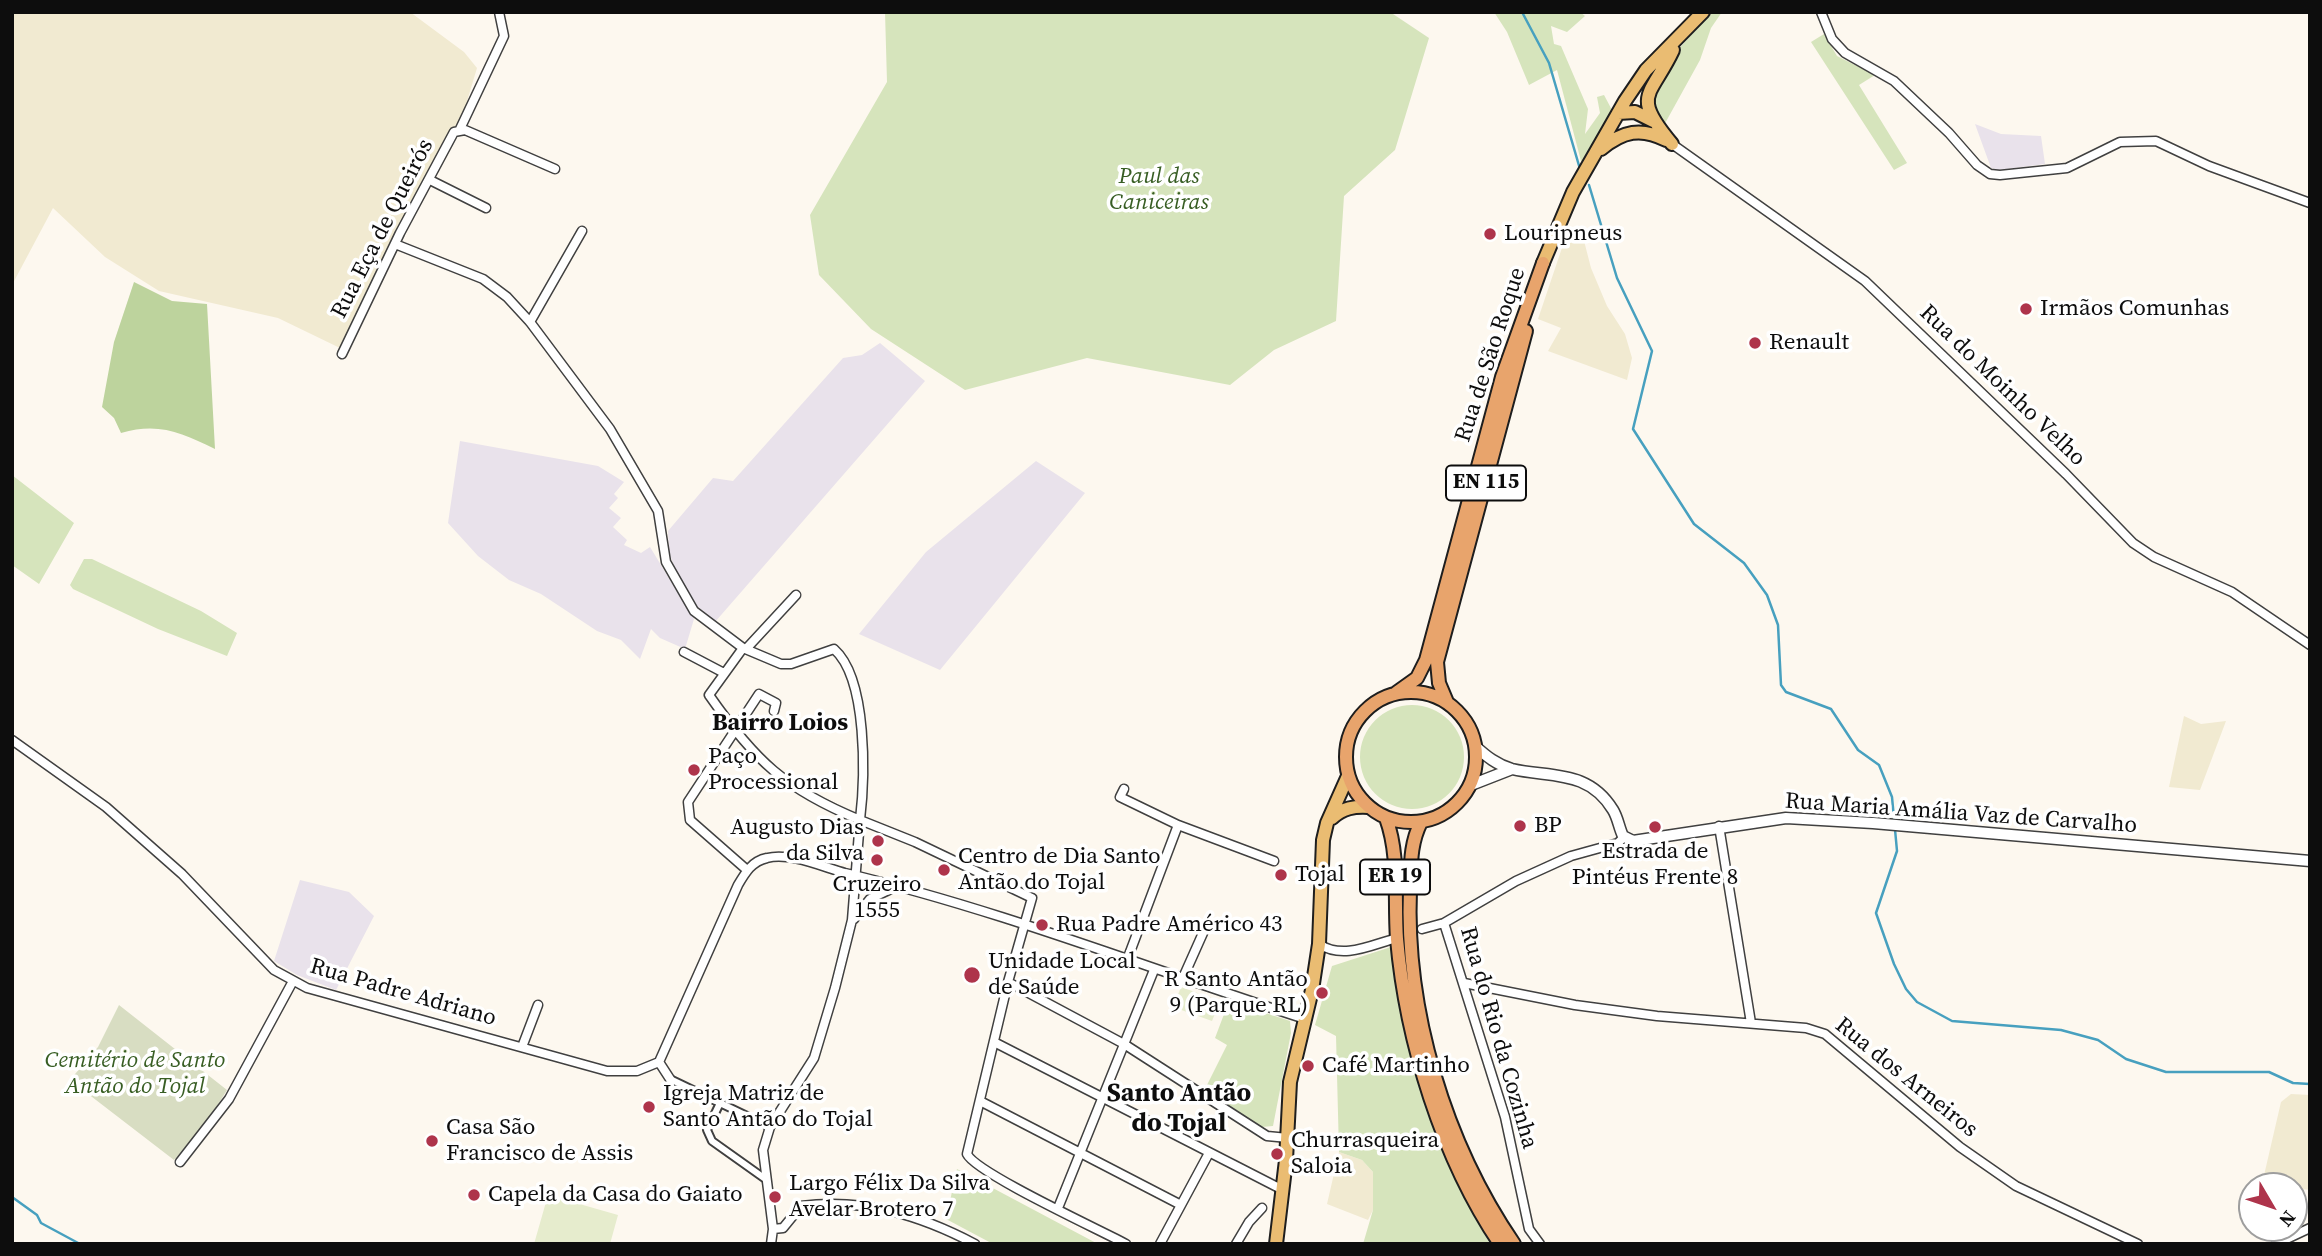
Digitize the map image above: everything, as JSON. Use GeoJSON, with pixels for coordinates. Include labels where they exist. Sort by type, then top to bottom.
{"type":"FeatureCollection","features":[{"type":"Feature","properties":{"kind":"highway","name":"Rua de São Roque"},"geometry":{"type":"LineString","coordinates":[[1396,693],[1417,678],[1426,660],[1502,377],[1543,263]]}},
{"type":"Feature","properties":{"kind":"highway","name":"Rua de São Roque"},"geometry":{"type":"LineString","coordinates":[[1447,702],[1439,683],[1437,662],[1543,263]]}},
{"type":"Feature","properties":{"kind":"highway"},"geometry":{"type":"LineString","coordinates":[[1414,691],[1447,702],[1464,717],[1475,746],[1477,760],[1471,785],[1460,800],[1443,814],[1421,822],[1386,818],[1369,807],[1349,776],[1346,752],[1351,732],[1362,715],[1377,701],[1396,693],[1414,691]]}},
{"type":"Feature","properties":{"kind":"highway","name":"ER 19"},"geometry":{"type":"LineString","coordinates":[[1386,818],[1394,838],[1397,938],[1407,1018],[1438,1119],[1481,1216],[1500,1244]]}},
{"type":"Feature","properties":{"kind":"highway","name":"ER 19"},"geometry":{"type":"LineString","coordinates":[[1421,822],[1412,840],[1409,914],[1419,1018],[1450,1117],[1492,1212],[1514,1244]]}},
{"type":"Feature","properties":{"kind":"main road","name":"Rua de São Roque"},"geometry":{"type":"LineString","coordinates":[[1543,263],[1553,234],[1618,113],[1646,70],[1703,12]]}},
{"type":"Feature","properties":{"kind":"main road"},"geometry":{"type":"LineString","coordinates":[[1653,121],[1648,100],[1652,82],[1677,39]]}},
{"type":"Feature","properties":{"kind":"main road"},"geometry":{"type":"LineString","coordinates":[[1618,113],[1635,112],[1653,121],[1672,144]]}},
{"type":"Feature","properties":{"kind":"main road"},"geometry":{"type":"LineString","coordinates":[[1595,154],[1629,132],[1653,133],[1672,144]]}},
{"type":"Feature","properties":{"kind":"main road"},"geometry":{"type":"LineString","coordinates":[[1276,1244],[1288,1138],[1290,1082],[1319,944],[1326,823],[1349,776]]}},
{"type":"Feature","properties":{"kind":"main road"},"geometry":{"type":"LineString","coordinates":[[1326,823],[1339,811],[1353,806],[1369,807]]}},
{"type":"Feature","properties":{"kind":"street","name":"Rua Eça de Queirós"},"geometry":{"type":"LineString","coordinates":[[342,354],[395,244],[454,132],[463,129],[504,36],[499,12]]}},
{"type":"Feature","properties":{"kind":"street"},"geometry":{"type":"LineString","coordinates":[[1821,12],[1832,39],[1845,53],[1894,81],[1949,133],[1977,165],[1990,174],[2000,176],[2067,168],[2120,142],[2155,141],[2209,166],[2310,203]]}},
{"type":"Feature","properties":{"kind":"street"},"geometry":{"type":"LineString","coordinates":[[463,129],[555,169]]}},
{"type":"Feature","properties":{"kind":"street","name":"Rua do Moinho Velho"},"geometry":{"type":"LineString","coordinates":[[1672,144],[1865,281],[2133,542],[2154,557],[2232,592],[2310,645]]}},
{"type":"Feature","properties":{"kind":"street"},"geometry":{"type":"LineString","coordinates":[[430,180],[486,208]]}},
{"type":"Feature","properties":{"kind":"street"},"geometry":{"type":"LineString","coordinates":[[530,322],[582,231]]}},
{"type":"Feature","properties":{"kind":"street"},"geometry":{"type":"LineString","coordinates":[[395,244],[484,279],[507,297],[530,322],[610,429],[658,511],[666,562],[694,611],[745,648],[781,664],[791,664],[834,649],[844,657],[856,699],[865,778],[852,920],[814,1058],[771,1127],[763,1150],[764,1178],[773,1228],[771,1244]]}},
{"type":"Feature","properties":{"kind":"street"},"geometry":{"type":"LineString","coordinates":[[796,595],[745,648],[709,695],[734,731],[769,770],[821,804],[915,842],[1032,898],[1008,982],[967,1150],[969,1157],[1126,1244]]}},
{"type":"Feature","properties":{"kind":"street"},"geometry":{"type":"LineString","coordinates":[[684,652],[724,673]]}},
{"type":"Feature","properties":{"kind":"street"},"geometry":{"type":"LineString","coordinates":[[747,870],[690,820],[688,802],[759,694],[776,703],[774,711]]}},
{"type":"Feature","properties":{"kind":"street","name":"Rua Padre Adriano"},"geometry":{"type":"LineString","coordinates":[[12,740],[106,807],[182,874],[274,971],[307,988],[621,1072],[637,1071],[659,1062]]}},
{"type":"Feature","properties":{"kind":"street"},"geometry":{"type":"LineString","coordinates":[[1475,746],[1493,762],[1512,769],[1561,774],[1595,790],[1614,810],[1625,837]]}},
{"type":"Feature","properties":{"kind":"street"},"geometry":{"type":"LineString","coordinates":[[1471,785],[1512,769]]}},
{"type":"Feature","properties":{"kind":"street"},"geometry":{"type":"LineString","coordinates":[[1124,789],[1120,797],[1178,825],[1274,861]]}},
{"type":"Feature","properties":{"kind":"street","name":"Rua Maria Amália Vaz de Carvalho"},"geometry":{"type":"LineString","coordinates":[[1422,929],[1444,923],[1516,881],[1571,856],[1618,843],[1625,837],[1637,840],[1786,818],[1873,822],[2310,861]]}},
{"type":"Feature","properties":{"kind":"street"},"geometry":{"type":"LineString","coordinates":[[1127,960],[1178,825]]}},
{"type":"Feature","properties":{"kind":"street"},"geometry":{"type":"LineString","coordinates":[[1719,826],[1751,1023]]}},
{"type":"Feature","properties":{"kind":"street"},"geometry":{"type":"LineString","coordinates":[[771,1127],[670,1079],[659,1062],[747,870],[769,857],[870,879],[1024,924],[1182,980],[1305,1018]]}},
{"type":"Feature","properties":{"kind":"street"},"geometry":{"type":"LineString","coordinates":[[870,879],[870,900]]}},
{"type":"Feature","properties":{"kind":"street"},"geometry":{"type":"LineString","coordinates":[[852,920],[870,900],[887,889],[898,887]]}},
{"type":"Feature","properties":{"kind":"street","name":"Rua do Rio da Cozinha"},"geometry":{"type":"LineString","coordinates":[[1444,923],[1505,1117],[1529,1229],[1540,1244]]}},
{"type":"Feature","properties":{"kind":"street"},"geometry":{"type":"LineString","coordinates":[[1182,980],[1207,924]]}},
{"type":"Feature","properties":{"kind":"street"},"geometry":{"type":"LineString","coordinates":[[1319,944],[1331,952],[1347,952],[1397,938]]}},
{"type":"Feature","properties":{"kind":"street"},"geometry":{"type":"LineString","coordinates":[[1058,1208],[1154,970]]}},
{"type":"Feature","properties":{"kind":"street"},"geometry":{"type":"LineString","coordinates":[[180,1162],[229,1099],[293,981]]}},
{"type":"Feature","properties":{"kind":"street"},"geometry":{"type":"LineString","coordinates":[[1008,982],[1124,1044],[1267,1136],[1288,1138]]}},
{"type":"Feature","properties":{"kind":"street","name":"Rua dos Arneiros"},"geometry":{"type":"LineString","coordinates":[[1464,983],[1575,1005],[1657,1016],[1807,1028],[1825,1034],[1961,1147],[2016,1186],[2138,1244]]}},
{"type":"Feature","properties":{"kind":"street"},"geometry":{"type":"LineString","coordinates":[[522,1047],[538,1006]]}},
{"type":"Feature","properties":{"kind":"street"},"geometry":{"type":"LineString","coordinates":[[995,1042],[1283,1190]]}},
{"type":"Feature","properties":{"kind":"street"},"geometry":{"type":"LineString","coordinates":[[980,1101],[1181,1205]]}},
{"type":"Feature","properties":{"kind":"street"},"geometry":{"type":"LineString","coordinates":[[720,1102],[707,1130],[712,1141],[764,1178]]}},
{"type":"Feature","properties":{"kind":"street"},"geometry":{"type":"LineString","coordinates":[[1160,1244],[1209,1153]]}},
{"type":"Feature","properties":{"kind":"street"},"geometry":{"type":"LineString","coordinates":[[773,1228],[783,1228],[801,1206],[833,1202],[875,1207],[922,1218],[975,1244]]}},
{"type":"Feature","properties":{"kind":"street"},"geometry":{"type":"LineString","coordinates":[[1236,1244],[1249,1222],[1262,1208]]}},
{"type":"Feature","properties":{"kind":"street"},"geometry":{"type":"LineString","coordinates":[[2276,1244],[2310,1228]]}},
{"type":"Feature","properties":{"kind":"shaded area"},"geometry":{"type":"Polygon","coordinates":[[[12,12],[410,12],[464,52],[477,68],[461,121],[396,232],[340,348],[278,318],[159,291],[105,257],[53,208],[12,285],[12,12]]]}},
{"type":"Feature","properties":{"kind":"shaded area"},"geometry":{"type":"Polygon","coordinates":[[[1975,124],[2001,134],[2041,136],[2045,164],[1999,170],[1991,168],[1975,124]]]}},
{"type":"Feature","properties":{"kind":"shaded area"},"geometry":{"type":"Polygon","coordinates":[[[1568,230],[1582,233],[1591,268],[1607,306],[1625,334],[1632,358],[1627,380],[1548,351],[1561,328],[1538,319],[1568,230]]]}},
{"type":"Feature","properties":{"kind":"shaded area"},"geometry":{"type":"Polygon","coordinates":[[[880,343],[925,381],[715,622],[697,606],[676,572],[669,552],[668,531],[713,478],[733,481],[843,358],[862,355],[880,343]]]}},
{"type":"Feature","properties":{"kind":"shaded area"},"geometry":{"type":"Polygon","coordinates":[[[460,441],[598,466],[624,482],[614,494],[618,498],[609,508],[621,518],[613,527],[627,540],[624,545],[641,553],[650,547],[694,619],[685,649],[660,638],[651,629],[640,659],[621,640],[597,631],[541,594],[509,580],[478,556],[448,523],[460,441]]]}},
{"type":"Feature","properties":{"kind":"shaded area"},"geometry":{"type":"Polygon","coordinates":[[[1036,461],[1085,493],[940,670],[859,634],[926,552],[1036,461]]]}},
{"type":"Feature","properties":{"kind":"shaded area"},"geometry":{"type":"Polygon","coordinates":[[[2184,716],[2201,724],[2226,721],[2200,790],[2169,787],[2184,716]]]}},
{"type":"Feature","properties":{"kind":"shaded area"},"geometry":{"type":"Polygon","coordinates":[[[300,880],[349,892],[374,916],[336,990],[297,975],[274,961],[300,880]]]}},
{"type":"Feature","properties":{"kind":"shaded area"},"geometry":{"type":"Polygon","coordinates":[[[2291,1094],[2310,1095],[2310,1190],[2308,1172],[2265,1172],[2281,1102],[2291,1094]]]}},
{"type":"Feature","properties":{"kind":"shaded area"},"geometry":{"type":"Polygon","coordinates":[[[1339,1152],[1362,1160],[1373,1172],[1373,1210],[1368,1220],[1327,1204],[1339,1152]]]}},
{"type":"Feature","properties":{"kind":"green space","name":"Paul das Caniceiras"},"geometry":{"type":"Polygon","coordinates":[[[885,12],[1390,12],[1429,38],[1395,150],[1344,196],[1336,321],[1274,350],[1230,385],[1087,358],[965,390],[871,329],[819,275],[810,215],[887,82],[885,12]]]}},
{"type":"Feature","properties":{"kind":"green space"},"geometry":{"type":"Polygon","coordinates":[[[1494,12],[1580,12],[1585,16],[1567,32],[1551,26],[1554,44],[1561,46],[1588,109],[1585,134],[1600,113],[1597,97],[1604,95],[1612,110],[1584,161],[1581,161],[1557,70],[1529,85],[1507,32],[1494,12]]]}},
{"type":"Feature","properties":{"kind":"green space"},"geometry":{"type":"Polygon","coordinates":[[[1713,12],[1722,12],[1711,28],[1700,60],[1663,127],[1654,107],[1653,95],[1657,83],[1673,56],[1713,12]]]}},
{"type":"Feature","properties":{"kind":"green space"},"geometry":{"type":"Polygon","coordinates":[[[1824,34],[1837,56],[1875,75],[1859,85],[1907,163],[1894,170],[1811,42],[1824,34]]]}},
{"type":"Feature","properties":{"kind":"green space"},"geometry":{"type":"Polygon","coordinates":[[[134,282],[172,301],[207,304],[215,449],[192,438],[159,429],[121,433],[114,418],[102,407],[114,342],[134,282]]]}},
{"type":"Feature","properties":{"kind":"green space"},"geometry":{"type":"Polygon","coordinates":[[[12,475],[74,523],[39,584],[12,565],[12,475]]]}},
{"type":"Feature","properties":{"kind":"green space"},"geometry":{"type":"Polygon","coordinates":[[[84,559],[92,559],[201,611],[237,633],[227,656],[158,629],[73,589],[70,585],[84,559]]]}},
{"type":"Feature","properties":{"kind":"green space"},"geometry":{"type":"Polygon","coordinates":[[[1412,705],[1432,709],[1449,720],[1460,737],[1464,757],[1460,777],[1449,794],[1432,805],[1412,809],[1392,805],[1375,794],[1364,777],[1360,757],[1364,737],[1375,720],[1392,709],[1412,705]]]}},
{"type":"Feature","properties":{"kind":"green space"},"geometry":{"type":"Polygon","coordinates":[[[1391,947],[1410,1047],[1432,1124],[1454,1177],[1490,1244],[1363,1244],[1373,1210],[1373,1172],[1362,1160],[1339,1152],[1336,1036],[1315,1025],[1332,966],[1391,947]]]}},
{"type":"Feature","properties":{"kind":"green space"},"geometry":{"type":"Polygon","coordinates":[[[1181,987],[1220,1001],[1212,1021],[1173,1007],[1181,987]]]}},
{"type":"Feature","properties":{"kind":"green space"},"geometry":{"type":"Polygon","coordinates":[[[1229,1001],[1290,1021],[1291,1033],[1273,1126],[1262,1127],[1204,1091],[1227,1045],[1215,1038],[1229,1001]]]}},
{"type":"Feature","properties":{"kind":"green space","name":"Cemitério de Santo Antão do Tojal"},"geometry":{"type":"Polygon","coordinates":[[[119,1005],[227,1090],[204,1127],[174,1160],[70,1080],[98,1047],[119,1005]]]}},
{"type":"Feature","properties":{"kind":"green space"},"geometry":{"type":"Polygon","coordinates":[[[957,1169],[1098,1244],[993,1244],[946,1219],[957,1169]]]}},
{"type":"Feature","properties":{"kind":"green space"},"geometry":{"type":"Polygon","coordinates":[[[548,1195],[618,1215],[610,1244],[534,1244],[548,1195]]]}},
{"type":"Feature","properties":{"kind":"waterway"},"geometry":{"type":"LineString","coordinates":[[1522,12],[1549,63],[1580,169]]}},
{"type":"Feature","properties":{"kind":"waterway"},"geometry":{"type":"LineString","coordinates":[[1589,185],[1617,278],[1652,351],[1633,429],[1694,524],[1744,563],[1767,595],[1778,625],[1781,685],[1786,692],[1831,709],[1858,750],[1879,765],[1892,797],[1897,851],[1876,913],[1906,989],[1917,1002],[1952,1021],[2061,1030],[2098,1040],[2126,1059],[2166,1072],[2269,1072],[2293,1083],[2310,1084]]}},
{"type":"Feature","properties":{"kind":"waterway"},"geometry":{"type":"LineString","coordinates":[[12,1197],[37,1215],[41,1223],[80,1244]]}},
{"type":"Feature","properties":{"kind":"place","name":"Louripneus"},"geometry":{"type":"Point","coordinates":[1490,234]}},
{"type":"Feature","properties":{"kind":"place","name":"Irmãos Comunhas"},"geometry":{"type":"Point","coordinates":[2026,309]}},
{"type":"Feature","properties":{"kind":"place","name":"Renault"},"geometry":{"type":"Point","coordinates":[1755,343]}},
{"type":"Feature","properties":{"kind":"place","name":"Paço Processional"},"geometry":{"type":"Point","coordinates":[694,770]}},
{"type":"Feature","properties":{"kind":"place","name":"BP"},"geometry":{"type":"Point","coordinates":[1520,826]}},
{"type":"Feature","properties":{"kind":"place","name":"Estrada de Pintéus Frente 8"},"geometry":{"type":"Point","coordinates":[1655,827]}},
{"type":"Feature","properties":{"kind":"place","name":"Augusto Dias da Silva"},"geometry":{"type":"Point","coordinates":[878,841]}},
{"type":"Feature","properties":{"kind":"place","name":"Cruzeiro 1555"},"geometry":{"type":"Point","coordinates":[877,860]}},
{"type":"Feature","properties":{"kind":"place","name":"Centro de Dia Santo Antão do Tojal"},"geometry":{"type":"Point","coordinates":[944,870]}},
{"type":"Feature","properties":{"kind":"place","name":"Tojal"},"geometry":{"type":"Point","coordinates":[1281,875]}},
{"type":"Feature","properties":{"kind":"place","name":"Rua Padre Américo 43"},"geometry":{"type":"Point","coordinates":[1042,925]}},
{"type":"Feature","properties":{"kind":"place","name":"Unidade Local de Saúde"},"geometry":{"type":"Point","coordinates":[972,975]}},
{"type":"Feature","properties":{"kind":"place","name":"R Santo Antão 9 (Parque RL)"},"geometry":{"type":"Point","coordinates":[1322,993]}},
{"type":"Feature","properties":{"kind":"place","name":"Café Martinho"},"geometry":{"type":"Point","coordinates":[1308,1066]}},
{"type":"Feature","properties":{"kind":"place","name":"Igreja Matriz de Santo Antão do Tojal"},"geometry":{"type":"Point","coordinates":[649,1107]}},
{"type":"Feature","properties":{"kind":"place","name":"Casa São Francisco de Assis"},"geometry":{"type":"Point","coordinates":[432,1141]}},
{"type":"Feature","properties":{"kind":"place","name":"Churrasqueira Saloia"},"geometry":{"type":"Point","coordinates":[1277,1154]}},
{"type":"Feature","properties":{"kind":"place","name":"Capela da Casa do Gaiato"},"geometry":{"type":"Point","coordinates":[474,1195]}},
{"type":"Feature","properties":{"kind":"place","name":"Largo Félix Da Silva Avelar Brotero 7"},"geometry":{"type":"Point","coordinates":[775,1197]}},
{"type":"Feature","properties":{"kind":"district","name":"Bairro Loios"},"geometry":{"type":"Point","coordinates":[780,724]}},
{"type":"Feature","properties":{"kind":"district","name":"Santo Antão do Tojal"},"geometry":{"type":"Point","coordinates":[1179,1109]}}]}
